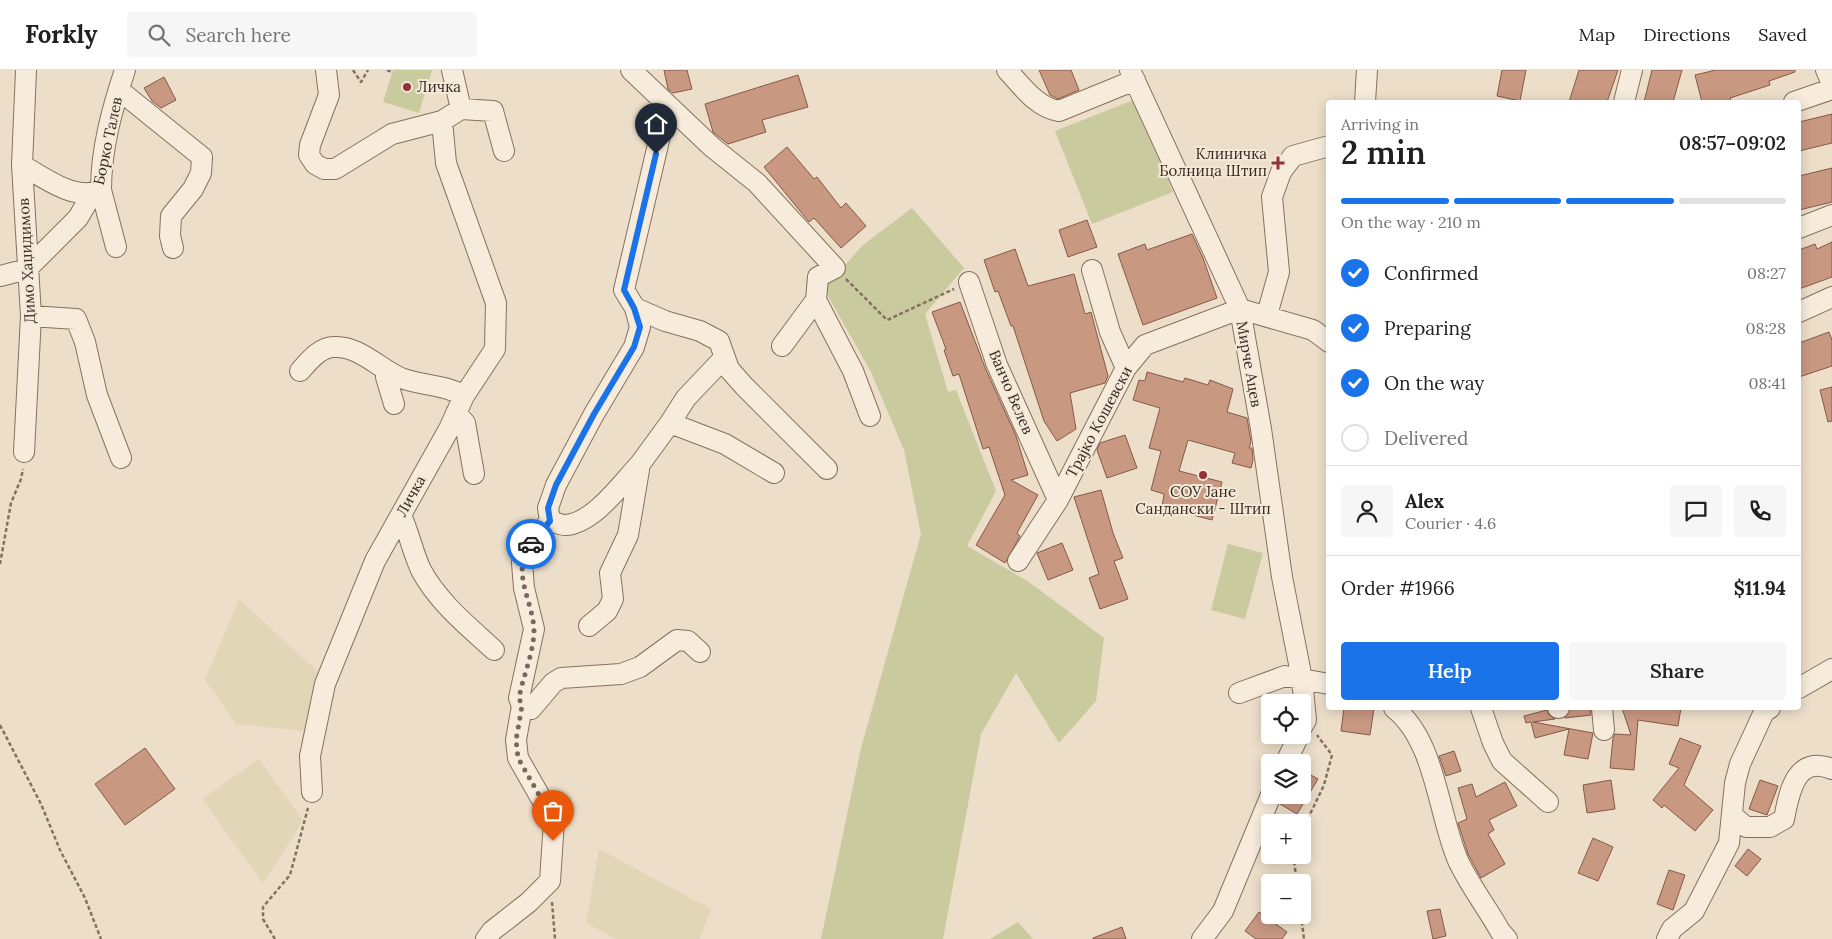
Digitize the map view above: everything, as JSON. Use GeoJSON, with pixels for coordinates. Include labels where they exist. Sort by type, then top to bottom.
{"type":"FeatureCollection","features":[{"type":"Feature","properties":{"kind":"street","name":"Димо Хаџидимов"},"geometry":{"type":"LineString","coordinates":[[24,452],[31,316],[22,166],[26,70]]}},
{"type":"Feature","properties":{"kind":"street","name":"Борко Талев"},"geometry":{"type":"LineString","coordinates":[[22,166],[61,188],[96,192],[107,133],[125,70]]}},
{"type":"Feature","properties":{"kind":"street"},"geometry":{"type":"LineString","coordinates":[[326,70],[329,95],[310,145],[309,155],[316,164],[324,169],[336,170],[392,134],[442,121],[461,109],[493,111],[504,151]]}},
{"type":"Feature","properties":{"kind":"street"},"geometry":{"type":"LineString","coordinates":[[452,70],[461,109]]}},
{"type":"Feature","properties":{"kind":"street"},"geometry":{"type":"LineString","coordinates":[[631,70],[712,147],[757,183],[834,268],[818,277],[816,300],[782,346]]}},
{"type":"Feature","properties":{"kind":"street"},"geometry":{"type":"LineString","coordinates":[[1007,70],[1039,103],[1050,110],[1059,111],[1133,75]]}},
{"type":"Feature","properties":{"kind":"street"},"geometry":{"type":"LineString","coordinates":[[1365,100],[1366,70]]}},
{"type":"Feature","properties":{"kind":"street"},"geometry":{"type":"LineString","coordinates":[[1624,100],[1632,70]]}},
{"type":"Feature","properties":{"kind":"street"},"geometry":{"type":"LineString","coordinates":[[1826,70],[1832,84]]}},
{"type":"Feature","properties":{"kind":"street","name":"Мирче Ацев"},"geometry":{"type":"LineString","coordinates":[[1133,75],[1240,309],[1261,429],[1282,577],[1302,679],[1302,694]]}},
{"type":"Feature","properties":{"kind":"street"},"geometry":{"type":"LineString","coordinates":[[1800,100],[1832,89]]}},
{"type":"Feature","properties":{"kind":"street"},"geometry":{"type":"LineString","coordinates":[[119,90],[202,157],[202,172],[193,189],[171,216],[170,236],[173,248]]}},
{"type":"Feature","properties":{"kind":"street"},"geometry":{"type":"LineString","coordinates":[[486,939],[492,931],[529,902],[550,881],[554,821],[518,758],[516,740],[522,706],[519,698],[534,629],[524,588],[522,562],[529,546],[550,521],[548,508],[556,485],[594,414],[634,347],[640,327],[634,308],[624,290],[664,119],[672,109]]}},
{"type":"Feature","properties":{"kind":"street","name":"Личка"},"geometry":{"type":"LineString","coordinates":[[312,792],[310,756],[324,684],[375,561],[460,404],[496,349],[496,303],[446,163],[442,121]]}},
{"type":"Feature","properties":{"kind":"street"},"geometry":{"type":"LineString","coordinates":[[1267,315],[1279,272],[1272,197],[1281,172],[1293,156],[1326,147]]}},
{"type":"Feature","properties":{"kind":"street"},"geometry":{"type":"LineString","coordinates":[[96,192],[116,247]]}},
{"type":"Feature","properties":{"kind":"street"},"geometry":{"type":"LineString","coordinates":[[0,276],[27,269],[78,218],[96,192]]}},
{"type":"Feature","properties":{"kind":"street"},"geometry":{"type":"LineString","coordinates":[[1801,227],[1832,215]]}},
{"type":"Feature","properties":{"kind":"street"},"geometry":{"type":"LineString","coordinates":[[1092,270],[1110,332],[1126,368]]}},
{"type":"Feature","properties":{"kind":"street","name":"Ванчо Велев"},"geometry":{"type":"LineString","coordinates":[[969,282],[997,364],[1058,500]]}},
{"type":"Feature","properties":{"kind":"street"},"geometry":{"type":"LineString","coordinates":[[1801,311],[1832,297]]}},
{"type":"Feature","properties":{"kind":"street"},"geometry":{"type":"LineString","coordinates":[[816,300],[853,371],[870,416]]}},
{"type":"Feature","properties":{"kind":"street"},"geometry":{"type":"LineString","coordinates":[[634,308],[665,321],[700,331],[719,340],[724,349],[724,358],[730,369],[744,386],[827,470]]}},
{"type":"Feature","properties":{"kind":"street"},"geometry":{"type":"LineString","coordinates":[[1240,309],[1267,315],[1313,330],[1326,340]]}},
{"type":"Feature","properties":{"kind":"street","name":"Трајко Кошевски"},"geometry":{"type":"LineString","coordinates":[[1018,561],[1058,500],[1126,368],[1146,345],[1240,309]]}},
{"type":"Feature","properties":{"kind":"street"},"geometry":{"type":"LineString","coordinates":[[31,316],[76,319],[85,342],[97,396],[121,458]]}},
{"type":"Feature","properties":{"kind":"street"},"geometry":{"type":"LineString","coordinates":[[304,374],[316,354],[334,347],[357,352],[402,378],[452,389],[460,404],[465,423],[474,474]]}},
{"type":"Feature","properties":{"kind":"street"},"geometry":{"type":"LineString","coordinates":[[550,521],[564,525],[580,522],[594,512],[640,464],[686,398],[724,358]]}},
{"type":"Feature","properties":{"kind":"street"},"geometry":{"type":"LineString","coordinates":[[387,371],[386,377],[394,404]]}},
{"type":"Feature","properties":{"kind":"street"},"geometry":{"type":"LineString","coordinates":[[670,423],[725,444],[774,473]]}},
{"type":"Feature","properties":{"kind":"street"},"geometry":{"type":"LineString","coordinates":[[589,626],[607,611],[613,599],[610,573],[628,535],[640,464]]}},
{"type":"Feature","properties":{"kind":"street"},"geometry":{"type":"LineString","coordinates":[[401,515],[421,569],[435,590],[457,615],[494,650]]}},
{"type":"Feature","properties":{"kind":"street"},"geometry":{"type":"LineString","coordinates":[[522,706],[531,709],[553,683],[561,678],[620,674],[640,667],[677,640],[688,641],[700,652]]}},
{"type":"Feature","properties":{"kind":"street"},"geometry":{"type":"LineString","coordinates":[[1801,687],[1832,669]]}},
{"type":"Feature","properties":{"kind":"street"},"geometry":{"type":"LineString","coordinates":[[1240,693],[1285,676],[1326,683]]}},
{"type":"Feature","properties":{"kind":"street"},"geometry":{"type":"LineString","coordinates":[[1397,710],[1407,718],[1430,767],[1457,858],[1500,931],[1507,939]]}},
{"type":"Feature","properties":{"kind":"street"},"geometry":{"type":"LineString","coordinates":[[1482,710],[1502,762],[1548,802]]}},
{"type":"Feature","properties":{"kind":"street"},"geometry":{"type":"LineString","coordinates":[[1602,710],[1604,730]]}},
{"type":"Feature","properties":{"kind":"street"},"geometry":{"type":"LineString","coordinates":[[1667,939],[1672,929],[1694,911],[1729,843],[1740,764],[1764,712],[1767,710]]}},
{"type":"Feature","properties":{"kind":"street"},"geometry":{"type":"LineString","coordinates":[[1732,814],[1746,827],[1770,827],[1784,819],[1792,782],[1809,767],[1824,766],[1832,769]]}},
{"type":"Feature","properties":{"kind":"street"},"geometry":{"type":"LineString","coordinates":[[1202,939],[1223,911],[1267,804]]}},
{"type":"Feature","properties":{"kind":"path"},"geometry":{"type":"LineString","coordinates":[[353,70],[361,82],[368,70]]}},
{"type":"Feature","properties":{"kind":"path"},"geometry":{"type":"LineString","coordinates":[[387,70],[392,72]]}},
{"type":"Feature","properties":{"kind":"path"},"geometry":{"type":"LineString","coordinates":[[834,268],[887,320],[969,282]]}},
{"type":"Feature","properties":{"kind":"path"},"geometry":{"type":"LineString","coordinates":[[0,564],[11,503],[21,479],[24,452]]}},
{"type":"Feature","properties":{"kind":"path"},"geometry":{"type":"LineString","coordinates":[[0,725],[41,804],[60,850],[85,898],[101,939]]}},
{"type":"Feature","properties":{"kind":"path"},"geometry":{"type":"LineString","coordinates":[[1310,814],[1324,785],[1332,755],[1311,735]]}},
{"type":"Feature","properties":{"kind":"path"},"geometry":{"type":"LineString","coordinates":[[275,939],[263,919],[264,907],[290,875],[312,792]]}},
{"type":"Feature","properties":{"kind":"path"},"geometry":{"type":"LineString","coordinates":[[550,881],[555,939]]}},
{"type":"Feature","properties":{"kind":"path"},"geometry":{"type":"LineString","coordinates":[[1302,924],[1304,939]]}},
{"type":"Feature","properties":{"kind":"shaded area"},"geometry":{"type":"Polygon","coordinates":[[[239,599],[319,673],[305,731],[236,724],[205,680],[239,599]]]}},
{"type":"Feature","properties":{"kind":"shaded area"},"geometry":{"type":"Polygon","coordinates":[[[259,759],[303,821],[263,883],[202,799],[259,759]]]}},
{"type":"Feature","properties":{"kind":"shaded area"},"geometry":{"type":"Polygon","coordinates":[[[599,849],[711,909],[700,939],[616,939],[586,923],[599,849]]]}},
{"type":"Feature","properties":{"kind":"green space","name":"Личка"},"geometry":{"type":"Polygon","coordinates":[[[393,70],[432,70],[419,113],[383,102],[393,70]]]}},
{"type":"Feature","properties":{"kind":"green space"},"geometry":{"type":"Polygon","coordinates":[[[1136,99],[1173,192],[1092,224],[1055,131],[1136,99]]]}},
{"type":"Feature","properties":{"kind":"green space"},"geometry":{"type":"Polygon","coordinates":[[[912,208],[964,268],[925,314],[948,392],[956,390],[996,491],[967,546],[1029,582],[1104,638],[1096,701],[1059,743],[1016,673],[981,734],[943,939],[821,939],[861,748],[921,534],[904,450],[871,372],[824,289],[863,245],[912,208]]]}},
{"type":"Feature","properties":{"kind":"green space"},"geometry":{"type":"Polygon","coordinates":[[[1228,544],[1263,553],[1245,619],[1211,610],[1228,544]]]}},
{"type":"Feature","properties":{"kind":"green space"},"geometry":{"type":"Polygon","coordinates":[[[1018,922],[1033,939],[990,939],[1018,922]]]}},
{"type":"Feature","properties":{"kind":"building"},"geometry":{"type":"Polygon","coordinates":[[[664,70],[687,70],[692,89],[673,93],[668,89],[664,70]]]}},
{"type":"Feature","properties":{"kind":"building"},"geometry":{"type":"Polygon","coordinates":[[[1039,70],[1071,70],[1079,90],[1058,99],[1050,95],[1039,70]]]}},
{"type":"Feature","properties":{"kind":"building"},"geometry":{"type":"Polygon","coordinates":[[[1502,70],[1526,70],[1520,100],[1497,96],[1502,70]]]}},
{"type":"Feature","properties":{"kind":"building"},"geometry":{"type":"Polygon","coordinates":[[[1579,70],[1618,70],[1608,100],[1570,100],[1579,70]]]}},
{"type":"Feature","properties":{"kind":"building"},"geometry":{"type":"Polygon","coordinates":[[[1652,70],[1682,70],[1674,100],[1644,100],[1652,70]]]}},
{"type":"Feature","properties":{"kind":"building"},"geometry":{"type":"Polygon","coordinates":[[[1716,70],[1795,70],[1795,72],[1769,81],[1770,85],[1730,98],[1730,100],[1701,100],[1695,75],[1716,70]]]}},
{"type":"Feature","properties":{"kind":"building"},"geometry":{"type":"Polygon","coordinates":[[[798,75],[808,107],[762,120],[766,132],[728,144],[713,132],[705,104],[798,75]]]}},
{"type":"Feature","properties":{"kind":"building"},"geometry":{"type":"Polygon","coordinates":[[[164,77],[176,100],[161,108],[152,101],[144,88],[164,77]]]}},
{"type":"Feature","properties":{"kind":"building"},"geometry":{"type":"Polygon","coordinates":[[[1832,114],[1832,143],[1801,151],[1801,122],[1832,114]]]}},
{"type":"Feature","properties":{"kind":"building"},"geometry":{"type":"Polygon","coordinates":[[[787,147],[814,179],[817,177],[841,208],[846,203],[866,226],[841,248],[814,218],[809,222],[764,167],[787,147]]]}},
{"type":"Feature","properties":{"kind":"building"},"geometry":{"type":"Polygon","coordinates":[[[1832,168],[1832,202],[1801,210],[1801,176],[1832,168]]]}},
{"type":"Feature","properties":{"kind":"building"},"geometry":{"type":"Polygon","coordinates":[[[1087,220],[1097,247],[1068,257],[1059,230],[1087,220]]]}},
{"type":"Feature","properties":{"kind":"building"},"geometry":{"type":"Polygon","coordinates":[[[1192,234],[1203,258],[1217,298],[1143,325],[1118,254],[1145,244],[1147,250],[1192,234]]]}},
{"type":"Feature","properties":{"kind":"building"},"geometry":{"type":"Polygon","coordinates":[[[1832,242],[1832,277],[1801,288],[1801,249],[1815,244],[1817,249],[1832,242]]]}},
{"type":"Feature","properties":{"kind":"building"},"geometry":{"type":"Polygon","coordinates":[[[1015,249],[1028,286],[1074,274],[1085,314],[1091,312],[1108,376],[1105,383],[1070,393],[1076,429],[1057,441],[1044,421],[1013,326],[1011,326],[998,291],[995,292],[984,260],[1015,249]]]}},
{"type":"Feature","properties":{"kind":"building"},"geometry":{"type":"Polygon","coordinates":[[[960,302],[986,370],[1016,436],[1028,475],[1011,480],[1038,495],[1017,533],[1020,536],[1005,563],[976,545],[1005,495],[989,447],[983,449],[959,374],[953,376],[944,350],[946,349],[932,312],[960,302]]]}},
{"type":"Feature","properties":{"kind":"building"},"geometry":{"type":"Polygon","coordinates":[[[1829,332],[1832,340],[1832,366],[1801,376],[1801,342],[1829,332]]]}},
{"type":"Feature","properties":{"kind":"building"},"geometry":{"type":"Polygon","coordinates":[[[1147,372],[1183,382],[1185,378],[1208,385],[1210,380],[1233,389],[1227,412],[1247,418],[1251,442],[1249,448],[1252,448],[1253,460],[1251,468],[1232,463],[1235,453],[1188,440],[1179,471],[1222,482],[1212,520],[1162,507],[1164,494],[1151,490],[1161,451],[1149,448],[1160,408],[1133,400],[1139,380],[1145,381],[1147,372]]]}},
{"type":"Feature","properties":{"kind":"building"},"geometry":{"type":"Polygon","coordinates":[[[1832,387],[1832,421],[1828,422],[1820,390],[1832,387]]]}},
{"type":"Feature","properties":{"kind":"building"},"geometry":{"type":"Polygon","coordinates":[[[1125,435],[1137,468],[1107,478],[1097,450],[1100,443],[1125,435]]]}},
{"type":"Feature","properties":{"kind":"building"},"geometry":{"type":"Polygon","coordinates":[[[1101,490],[1113,533],[1123,558],[1114,561],[1128,599],[1100,609],[1089,578],[1099,574],[1074,497],[1101,490]]]}},
{"type":"Feature","properties":{"kind":"building"},"geometry":{"type":"Polygon","coordinates":[[[1062,543],[1073,570],[1048,580],[1037,553],[1062,543]]]}},
{"type":"Feature","properties":{"kind":"building"},"geometry":{"type":"Polygon","coordinates":[[[1344,710],[1374,710],[1370,735],[1341,731],[1344,710]]]}},
{"type":"Feature","properties":{"kind":"building"},"geometry":{"type":"Polygon","coordinates":[[[1547,710],[1548,714],[1555,719],[1533,722],[1593,733],[1588,759],[1564,755],[1569,729],[1535,738],[1531,722],[1526,723],[1524,716],[1547,710]]]}},
{"type":"Feature","properties":{"kind":"building"},"geometry":{"type":"Polygon","coordinates":[[[1570,710],[1590,710],[1591,715],[1565,718],[1570,710]]]}},
{"type":"Feature","properties":{"kind":"building"},"geometry":{"type":"Polygon","coordinates":[[[1623,710],[1681,710],[1678,726],[1638,720],[1634,770],[1610,768],[1615,734],[1631,735],[1623,710]]]}},
{"type":"Feature","properties":{"kind":"building"},"geometry":{"type":"Polygon","coordinates":[[[1680,738],[1701,746],[1684,785],[1713,810],[1695,831],[1664,805],[1662,808],[1653,800],[1679,768],[1669,764],[1680,738]]]}},
{"type":"Feature","properties":{"kind":"building"},"geometry":{"type":"Polygon","coordinates":[[[145,748],[175,789],[125,825],[95,784],[145,748]]]}},
{"type":"Feature","properties":{"kind":"building"},"geometry":{"type":"Polygon","coordinates":[[[1454,751],[1461,771],[1446,776],[1439,756],[1454,751]]]}},
{"type":"Feature","properties":{"kind":"building"},"geometry":{"type":"Polygon","coordinates":[[[1311,775],[1318,779],[1311,791],[1311,775]]]}},
{"type":"Feature","properties":{"kind":"building"},"geometry":{"type":"Polygon","coordinates":[[[1611,780],[1615,809],[1587,813],[1583,785],[1611,780]]]}},
{"type":"Feature","properties":{"kind":"building"},"geometry":{"type":"Polygon","coordinates":[[[1760,780],[1778,786],[1767,815],[1749,809],[1760,780]]]}},
{"type":"Feature","properties":{"kind":"building"},"geometry":{"type":"Polygon","coordinates":[[[1505,782],[1517,806],[1489,820],[1494,830],[1488,834],[1505,864],[1481,878],[1468,854],[1458,823],[1467,819],[1458,788],[1472,784],[1476,797],[1505,782]]]}},
{"type":"Feature","properties":{"kind":"building"},"geometry":{"type":"Polygon","coordinates":[[[1280,804],[1303,804],[1297,814],[1280,804]]]}},
{"type":"Feature","properties":{"kind":"building"},"geometry":{"type":"Polygon","coordinates":[[[1593,838],[1613,847],[1598,881],[1578,873],[1593,838]]]}},
{"type":"Feature","properties":{"kind":"building"},"geometry":{"type":"Polygon","coordinates":[[[1748,849],[1761,859],[1747,876],[1735,866],[1748,849]]]}},
{"type":"Feature","properties":{"kind":"building"},"geometry":{"type":"Polygon","coordinates":[[[1669,870],[1685,875],[1673,910],[1657,904],[1669,870]]]}},
{"type":"Feature","properties":{"kind":"building"},"geometry":{"type":"Polygon","coordinates":[[[1440,909],[1446,936],[1433,939],[1427,911],[1440,909]]]}},
{"type":"Feature","properties":{"kind":"building"},"geometry":{"type":"Polygon","coordinates":[[[1259,912],[1261,913],[1261,924],[1276,924],[1287,932],[1282,939],[1256,939],[1245,931],[1259,912]]]}},
{"type":"Feature","properties":{"kind":"building"},"geometry":{"type":"Polygon","coordinates":[[[1122,927],[1126,939],[1093,939],[1093,938],[1122,927]]]}},
{"type":"Feature","properties":{"kind":"way so far"},"geometry":{"type":"LineString","coordinates":[[531,544],[522,562],[524,588],[534,629],[531,650],[519,698],[522,706],[517,723],[516,740],[518,758],[554,821],[553,841]]}},
{"type":"Feature","properties":{"kind":"place","name":"Личка"},"geometry":{"type":"Point","coordinates":[407,87]}},
{"type":"Feature","properties":{"kind":"place","name":"Клиничка Болница Штип"},"geometry":{"type":"Point","coordinates":[1278,163]}},
{"type":"Feature","properties":{"kind":"place","name":"СОУ Јане Сандански - Штип"},"geometry":{"type":"Point","coordinates":[1203,475]}},
{"type":"Feature","properties":{"kind":"route"},"geometry":{"type":"LineString","coordinates":[[531,544],[550,521],[548,508],[556,485],[594,414],[634,347],[640,327],[634,308],[624,290],[656,154]]}}]}
